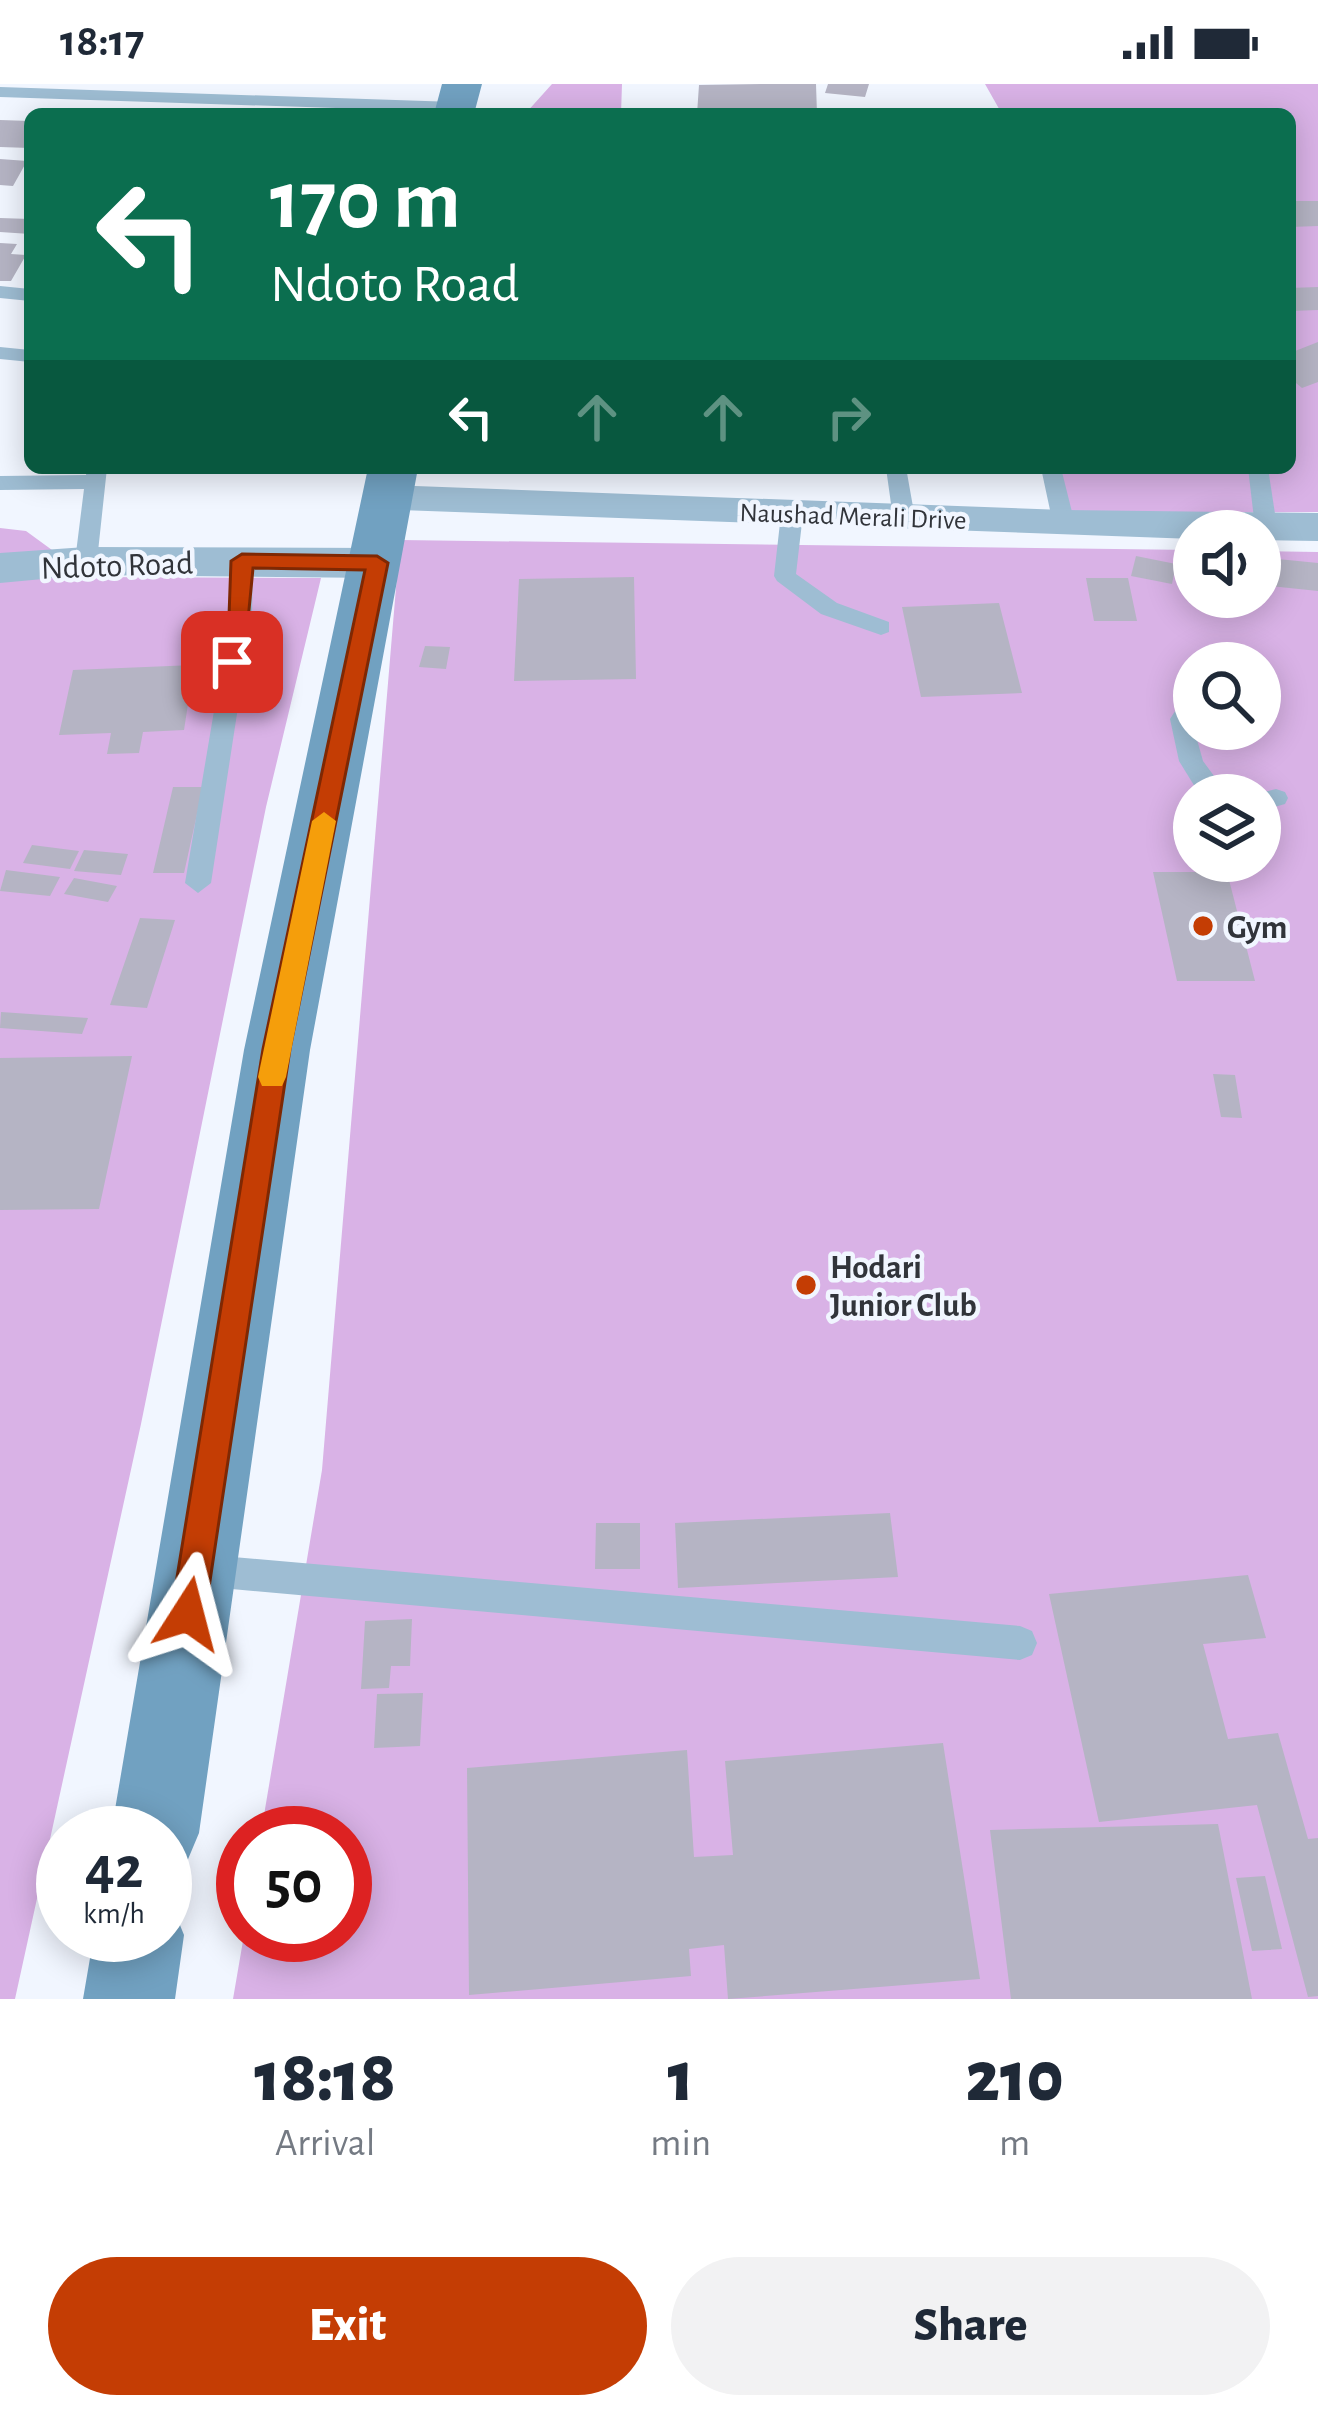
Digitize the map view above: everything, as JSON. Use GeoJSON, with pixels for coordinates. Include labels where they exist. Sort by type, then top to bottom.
{"type":"FeatureCollection","features":[{"type":"Feature","properties":{"kind":"main road"},"geometry":{"type":"LineString","coordinates":[[159,1806],[277,1049],[386,510]]}},
{"type":"Feature","properties":{"kind":"main road"},"geometry":{"type":"LineString","coordinates":[[129,1999],[135,1962]]}},
{"type":"Feature","properties":{"kind":"street","name":"Naushad Merali Drive"},"geometry":{"type":"LineString","coordinates":[[386,510],[792,514],[1173,526]]}},
{"type":"Feature","properties":{"kind":"street","name":"Ndoto Road"},"geometry":{"type":"LineString","coordinates":[[0,568],[86,561],[242,561],[386,510]]}},
{"type":"Feature","properties":{"kind":"street","name":"Naushad Merali Drive"},"geometry":{"type":"LineString","coordinates":[[1281,527],[1318,527]]}},
{"type":"Feature","properties":{"kind":"lane"},"geometry":{"type":"LineString","coordinates":[[396,104],[402,84]]}},
{"type":"Feature","properties":{"kind":"lane"},"geometry":{"type":"LineString","coordinates":[[0,92],[457,102]]}},
{"type":"Feature","properties":{"kind":"lane"},"geometry":{"type":"LineString","coordinates":[[897,474],[904,518]]}},
{"type":"Feature","properties":{"kind":"lane"},"geometry":{"type":"LineString","coordinates":[[1052,474],[1064,524]]}},
{"type":"Feature","properties":{"kind":"lane"},"geometry":{"type":"LineString","coordinates":[[1259,474],[1264,510]]}},
{"type":"Feature","properties":{"kind":"lane"},"geometry":{"type":"LineString","coordinates":[[0,483],[96,475],[86,561]]}},
{"type":"Feature","properties":{"kind":"lane"},"geometry":{"type":"LineString","coordinates":[[792,514],[785,576],[798,592],[834,613],[881,627]]}},
{"type":"Feature","properties":{"kind":"lane"},"geometry":{"type":"LineString","coordinates":[[198,883],[241,616],[242,561]]}},
{"type":"Feature","properties":{"kind":"lane"},"geometry":{"type":"LineString","coordinates":[[195,1570],[1020,1643]]}},
{"type":"Feature","properties":{"kind":"shaded area"},"geometry":{"type":"Polygon","coordinates":[[[552,84],[622,84],[621,108],[530,108],[552,84]]]}},
{"type":"Feature","properties":{"kind":"shaded area"},"geometry":{"type":"Polygon","coordinates":[[[985,84],[1318,84],[1318,512],[1061,513],[1051,474],[1296,474],[1296,108],[999,108],[985,84]]]}},
{"type":"Feature","properties":{"kind":"shaded area"},"geometry":{"type":"Polygon","coordinates":[[[0,528],[26,531],[89,577],[321,578],[266,807],[141,1424],[57,1806],[36,1806],[36,1903],[15,1999],[0,1999],[0,528]]]}},
{"type":"Feature","properties":{"kind":"shaded area"},"geometry":{"type":"Polygon","coordinates":[[[400,540],[1173,550],[1173,618],[1281,618],[1281,551],[1318,552],[1318,1999],[233,1999],[239,1962],[372,1962],[372,1806],[266,1806],[322,1470],[400,540]]]}},
{"type":"Feature","properties":{"kind":"building"},"geometry":{"type":"Polygon","coordinates":[[[816,84],[817,108],[697,108],[699,85],[816,84]]]}},
{"type":"Feature","properties":{"kind":"building"},"geometry":{"type":"Polygon","coordinates":[[[828,84],[869,84],[865,97],[825,93],[828,84]]]}},
{"type":"Feature","properties":{"kind":"building"},"geometry":{"type":"Polygon","coordinates":[[[0,120],[24,121],[24,148],[0,147],[0,120]]]}},
{"type":"Feature","properties":{"kind":"building"},"geometry":{"type":"Polygon","coordinates":[[[0,159],[24,161],[13,186],[0,185],[0,159]]]}},
{"type":"Feature","properties":{"kind":"building"},"geometry":{"type":"Polygon","coordinates":[[[1296,201],[1318,201],[1318,226],[1296,227],[1296,201]]]}},
{"type":"Feature","properties":{"kind":"building"},"geometry":{"type":"Polygon","coordinates":[[[0,218],[24,219],[24,234],[0,232],[0,218]]]}},
{"type":"Feature","properties":{"kind":"building"},"geometry":{"type":"Polygon","coordinates":[[[0,243],[17,244],[11,254],[24,258],[11,281],[0,281],[0,243]]]}},
{"type":"Feature","properties":{"kind":"building"},"geometry":{"type":"Polygon","coordinates":[[[1318,287],[1318,310],[1296,311],[1296,288],[1318,287]]]}},
{"type":"Feature","properties":{"kind":"building"},"geometry":{"type":"Polygon","coordinates":[[[1318,342],[1318,382],[1302,388],[1296,383],[1296,351],[1318,342]]]}},
{"type":"Feature","properties":{"kind":"building"},"geometry":{"type":"Polygon","coordinates":[[[1136,556],[1173,563],[1172,584],[1131,576],[1136,556]]]}},
{"type":"Feature","properties":{"kind":"building"},"geometry":{"type":"Polygon","coordinates":[[[1281,559],[1318,563],[1318,591],[1281,587],[1281,559]]]}},
{"type":"Feature","properties":{"kind":"building"},"geometry":{"type":"Polygon","coordinates":[[[634,577],[636,679],[514,681],[519,579],[634,577]]]}},
{"type":"Feature","properties":{"kind":"building"},"geometry":{"type":"Polygon","coordinates":[[[1086,578],[1128,578],[1137,621],[1094,621],[1086,578]]]}},
{"type":"Feature","properties":{"kind":"building"},"geometry":{"type":"Polygon","coordinates":[[[999,603],[1022,693],[921,697],[902,607],[999,603]]]}},
{"type":"Feature","properties":{"kind":"building"},"geometry":{"type":"Polygon","coordinates":[[[425,646],[450,647],[446,669],[419,667],[425,646]]]}},
{"type":"Feature","properties":{"kind":"building"},"geometry":{"type":"Polygon","coordinates":[[[194,665],[184,730],[143,732],[139,753],[107,754],[111,733],[59,735],[73,670],[194,665]]]}},
{"type":"Feature","properties":{"kind":"building"},"geometry":{"type":"Polygon","coordinates":[[[173,787],[203,787],[184,873],[153,873],[173,787]]]}},
{"type":"Feature","properties":{"kind":"building"},"geometry":{"type":"Polygon","coordinates":[[[32,845],[79,851],[70,869],[23,863],[32,845]]]}},
{"type":"Feature","properties":{"kind":"building"},"geometry":{"type":"Polygon","coordinates":[[[84,850],[128,854],[121,875],[74,871],[84,850]]]}},
{"type":"Feature","properties":{"kind":"building"},"geometry":{"type":"Polygon","coordinates":[[[6,870],[60,877],[50,896],[0,891],[6,870]]]}},
{"type":"Feature","properties":{"kind":"building","name":"Gym"},"geometry":{"type":"Polygon","coordinates":[[[1153,872],[1173,872],[1173,882],[1230,882],[1255,981],[1177,981],[1153,872]]]}},
{"type":"Feature","properties":{"kind":"building"},"geometry":{"type":"Polygon","coordinates":[[[74,878],[117,886],[108,902],[64,894],[74,878]]]}},
{"type":"Feature","properties":{"kind":"building"},"geometry":{"type":"Polygon","coordinates":[[[140,918],[175,920],[147,1008],[110,1005],[140,918]]]}},
{"type":"Feature","properties":{"kind":"building"},"geometry":{"type":"Polygon","coordinates":[[[1,1012],[88,1018],[82,1034],[0,1028],[1,1012]]]}},
{"type":"Feature","properties":{"kind":"building"},"geometry":{"type":"Polygon","coordinates":[[[132,1056],[99,1209],[0,1210],[0,1058],[132,1056]]]}},
{"type":"Feature","properties":{"kind":"building"},"geometry":{"type":"Polygon","coordinates":[[[1213,1074],[1235,1075],[1242,1118],[1221,1117],[1213,1074]]]}},
{"type":"Feature","properties":{"kind":"building"},"geometry":{"type":"Polygon","coordinates":[[[890,1513],[898,1577],[678,1588],[675,1523],[890,1513]]]}},
{"type":"Feature","properties":{"kind":"building"},"geometry":{"type":"Polygon","coordinates":[[[596,1523],[640,1523],[640,1569],[595,1569],[596,1523]]]}},
{"type":"Feature","properties":{"kind":"building"},"geometry":{"type":"Polygon","coordinates":[[[1248,1575],[1266,1638],[1203,1644],[1228,1739],[1278,1733],[1308,1839],[1318,1838],[1318,1996],[1308,1997],[1257,1805],[1099,1822],[1049,1594],[1248,1575]]]}},
{"type":"Feature","properties":{"kind":"building"},"geometry":{"type":"Polygon","coordinates":[[[412,1619],[410,1666],[391,1666],[389,1688],[361,1689],[365,1621],[412,1619]]]}},
{"type":"Feature","properties":{"kind":"building"},"geometry":{"type":"Polygon","coordinates":[[[423,1693],[420,1746],[374,1748],[377,1694],[423,1693]]]}},
{"type":"Feature","properties":{"kind":"building"},"geometry":{"type":"Polygon","coordinates":[[[943,1743],[980,1979],[728,1999],[724,1945],[689,1949],[691,1976],[469,1995],[467,1768],[687,1750],[694,1857],[733,1855],[725,1761],[943,1743]]]}},
{"type":"Feature","properties":{"kind":"building"},"geometry":{"type":"Polygon","coordinates":[[[1218,1824],[1252,1999],[1011,1999],[990,1830],[1218,1824]]]}},
{"type":"Feature","properties":{"kind":"building"},"geometry":{"type":"Polygon","coordinates":[[[1265,1876],[1282,1949],[1252,1951],[1236,1878],[1265,1876]]]}},
{"type":"Feature","properties":{"kind":"slow traffic"},"geometry":{"type":"LineString","coordinates":[[272,1077],[324,821]]}},
{"type":"Feature","properties":{"kind":"place","name":"Gym"},"geometry":{"type":"Point","coordinates":[1203,926]}},
{"type":"Feature","properties":{"kind":"place","name":"Hodari Junior Club"},"geometry":{"type":"Point","coordinates":[806,1285]}},
{"type":"Feature","properties":{"kind":"route"},"geometry":{"type":"LineString","coordinates":[[188,1614],[277,1049],[377,563],[242,561],[241,616],[232,662]]}}]}
